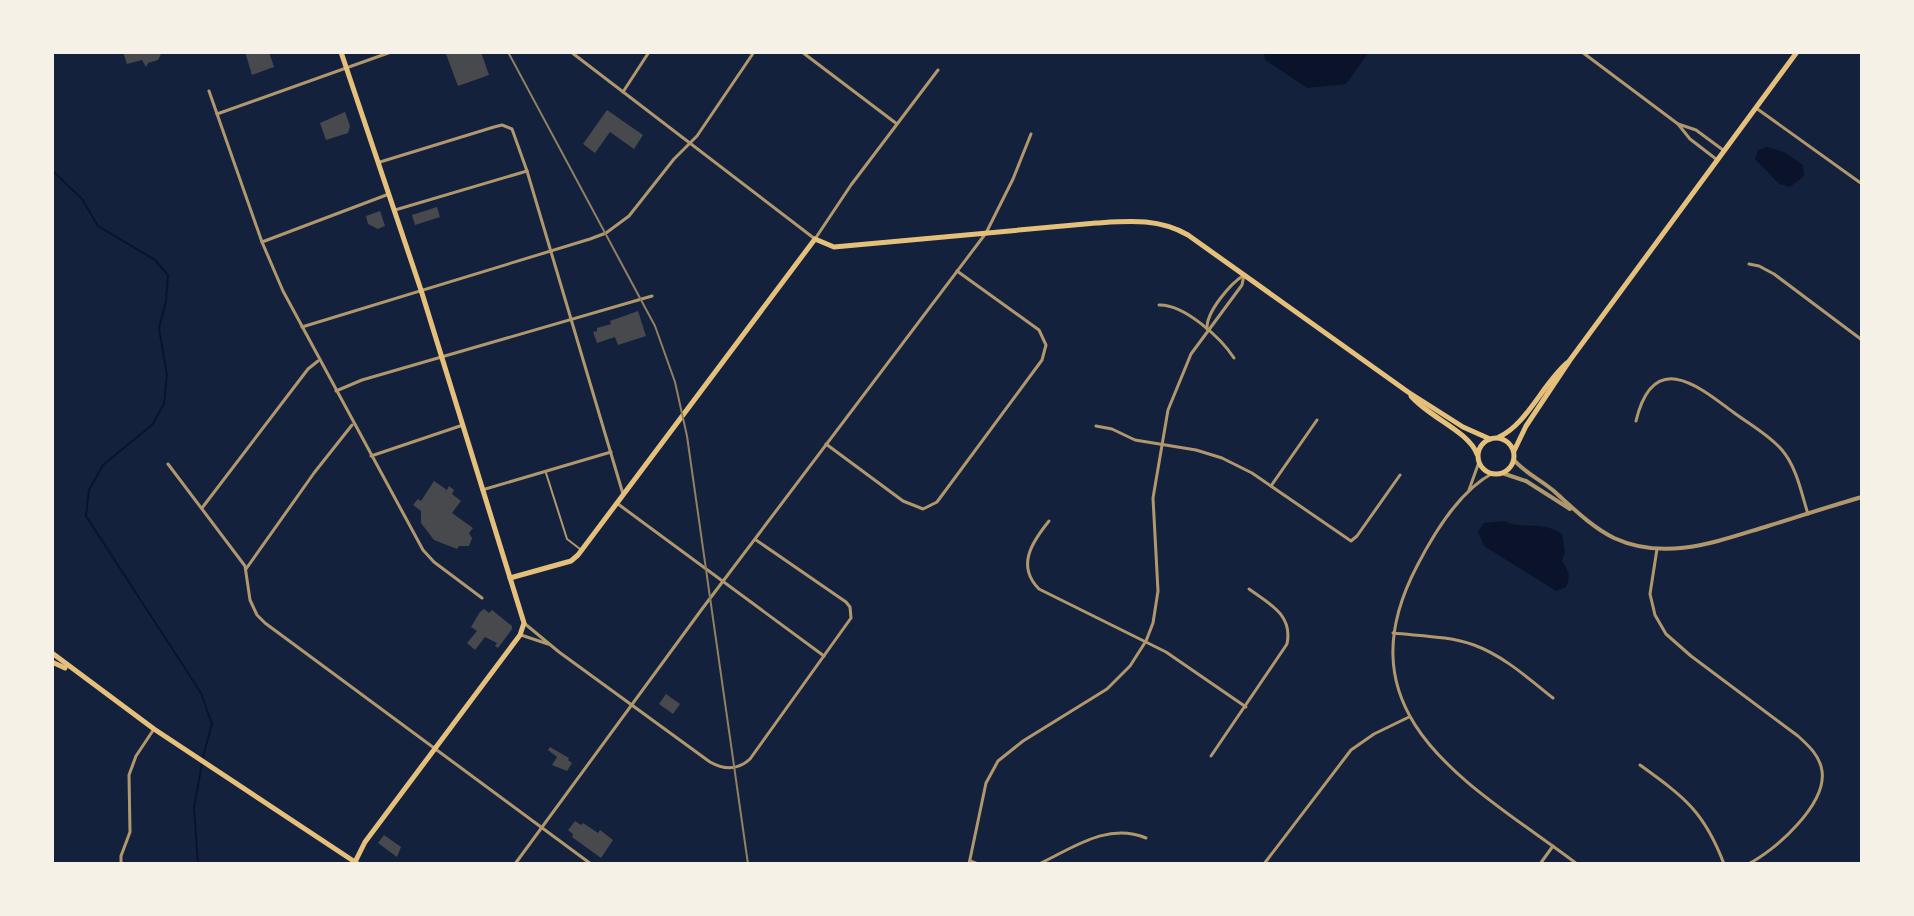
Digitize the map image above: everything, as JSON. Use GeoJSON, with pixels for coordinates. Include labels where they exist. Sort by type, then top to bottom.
{"type":"FeatureCollection","features":[{"type":"Feature","properties":{"kind":"main road"},"geometry":{"type":"LineString","coordinates":[[52,653],[154,729],[355,863],[365,842],[520,635],[524,623],[421,290],[341,52]]}},
{"type":"Feature","properties":{"kind":"main road"},"geometry":{"type":"LineString","coordinates":[[1408,392],[1446,425],[1466,436],[1483,468],[1502,473],[1510,467],[1526,426],[1570,360],[1797,52]]}},
{"type":"Feature","properties":{"kind":"main road"},"geometry":{"type":"LineString","coordinates":[[510,578],[571,561],[582,550],[815,239],[834,247],[1096,223],[1151,222],[1167,225],[1188,235],[1408,392],[1463,427],[1507,442],[1514,451]]}},
{"type":"Feature","properties":{"kind":"main road"},"geometry":{"type":"LineString","coordinates":[[1479,460],[1481,446],[1517,426],[1552,376],[1570,360]]}},
{"type":"Feature","properties":{"kind":"main road"},"geometry":{"type":"LineString","coordinates":[[52,662],[73,671]]}},
{"type":"Feature","properties":{"kind":"street"},"geometry":{"type":"LineString","coordinates":[[217,114],[391,52]]}},
{"type":"Feature","properties":{"kind":"street"},"geometry":{"type":"LineString","coordinates":[[571,52],[815,239],[938,70]]}},
{"type":"Feature","properties":{"kind":"street"},"geometry":{"type":"LineString","coordinates":[[623,92],[649,52]]}},
{"type":"Feature","properties":{"kind":"street"},"geometry":{"type":"LineString","coordinates":[[302,327],[600,236],[621,224],[689,143],[754,52]]}},
{"type":"Feature","properties":{"kind":"street"},"geometry":{"type":"LineString","coordinates":[[802,52],[897,124]]}},
{"type":"Feature","properties":{"kind":"street"},"geometry":{"type":"LineString","coordinates":[[1582,52],[1678,124],[1690,139],[1717,160]]}},
{"type":"Feature","properties":{"kind":"street"},"geometry":{"type":"LineString","coordinates":[[209,91],[262,242],[319,360],[426,553],[482,598]]}},
{"type":"Feature","properties":{"kind":"street"},"geometry":{"type":"LineString","coordinates":[[1756,108],[1862,184]]}},
{"type":"Feature","properties":{"kind":"street"},"geometry":{"type":"LineString","coordinates":[[1678,124],[1696,130],[1724,150]]}},
{"type":"Feature","properties":{"kind":"street"},"geometry":{"type":"LineString","coordinates":[[378,163],[494,127],[510,128],[515,133],[623,494]]}},
{"type":"Feature","properties":{"kind":"street"},"geometry":{"type":"LineString","coordinates":[[515,864],[986,233],[1031,134]]}},
{"type":"Feature","properties":{"kind":"street"},"geometry":{"type":"LineString","coordinates":[[395,210],[527,171]]}},
{"type":"Feature","properties":{"kind":"street"},"geometry":{"type":"LineString","coordinates":[[262,242],[389,194]]}},
{"type":"Feature","properties":{"kind":"street"},"geometry":{"type":"LineString","coordinates":[[1749,264],[1774,274],[1862,340]]}},
{"type":"Feature","properties":{"kind":"street"},"geometry":{"type":"LineString","coordinates":[[826,444],[903,501],[918,508],[929,508],[937,502],[1046,351],[1045,340],[1039,330],[957,271]]}},
{"type":"Feature","properties":{"kind":"street"},"geometry":{"type":"LineString","coordinates":[[1207,329],[1216,322],[1242,285],[1244,275]]}},
{"type":"Feature","properties":{"kind":"street"},"geometry":{"type":"LineString","coordinates":[[978,864],[969,862],[986,783],[998,761],[1023,741],[1107,689],[1130,666],[1146,641],[1153,623],[1158,591],[1153,506],[1160,445],[1168,410],[1179,379],[1207,329],[1209,317],[1235,280],[1244,275]]}},
{"type":"Feature","properties":{"kind":"street"},"geometry":{"type":"LineString","coordinates":[[336,391],[652,296]]}},
{"type":"Feature","properties":{"kind":"street"},"geometry":{"type":"LineString","coordinates":[[1159,305],[1173,306],[1207,329],[1225,344],[1234,358]]}},
{"type":"Feature","properties":{"kind":"street"},"geometry":{"type":"LineString","coordinates":[[202,508],[308,369],[319,360]]}},
{"type":"Feature","properties":{"kind":"street"},"geometry":{"type":"LineString","coordinates":[[1636,421],[1646,395],[1658,383],[1674,378],[1694,383],[1782,451],[1794,471],[1808,514]]}},
{"type":"Feature","properties":{"kind":"street"},"geometry":{"type":"LineString","coordinates":[[1271,486],[1317,420]]}},
{"type":"Feature","properties":{"kind":"street"},"geometry":{"type":"LineString","coordinates":[[246,569],[314,473],[354,423]]}},
{"type":"Feature","properties":{"kind":"street"},"geometry":{"type":"LineString","coordinates":[[371,456],[463,425]]}},
{"type":"Feature","properties":{"kind":"street"},"geometry":{"type":"LineString","coordinates":[[1096,426],[1112,429],[1135,440],[1196,450],[1222,458],[1271,486],[1351,541],[1400,475]]}},
{"type":"Feature","properties":{"kind":"street"},"geometry":{"type":"LineString","coordinates":[[482,490],[611,452]]}},
{"type":"Feature","properties":{"kind":"street"},"geometry":{"type":"LineString","coordinates":[[1479,460],[1469,490],[1422,555],[1399,606],[1393,633],[1395,676],[1409,717],[1439,757],[1577,864]]}},
{"type":"Feature","properties":{"kind":"street"},"geometry":{"type":"LineString","coordinates":[[1514,460],[1575,511],[1614,537],[1657,549],[1694,547],[1862,497]]}},
{"type":"Feature","properties":{"kind":"street"},"geometry":{"type":"LineString","coordinates":[[168,464],[246,569],[250,600],[265,623],[591,864]]}},
{"type":"Feature","properties":{"kind":"street"},"geometry":{"type":"LineString","coordinates":[[1469,490],[1493,473]]}},
{"type":"Feature","properties":{"kind":"street"},"geometry":{"type":"LineString","coordinates":[[1502,473],[1526,481],[1554,501],[1575,511]]}},
{"type":"Feature","properties":{"kind":"street"},"geometry":{"type":"LineString","coordinates":[[616,503],[824,656]]}},
{"type":"Feature","properties":{"kind":"street"},"geometry":{"type":"LineString","coordinates":[[1049,521],[1028,554],[1027,570],[1035,585],[1146,641],[1246,707]]}},
{"type":"Feature","properties":{"kind":"street"},"geometry":{"type":"LineString","coordinates":[[524,623],[715,765],[739,767],[750,759],[847,627],[851,614],[846,602],[755,539]]}},
{"type":"Feature","properties":{"kind":"street"},"geometry":{"type":"LineString","coordinates":[[1657,549],[1650,594],[1655,615],[1666,634],[1798,736],[1810,747],[1821,766],[1821,788],[1805,813],[1775,848],[1748,864]]}},
{"type":"Feature","properties":{"kind":"street"},"geometry":{"type":"LineString","coordinates":[[1211,756],[1283,655],[1289,633],[1281,613],[1249,589]]}},
{"type":"Feature","properties":{"kind":"street"},"geometry":{"type":"LineString","coordinates":[[1393,633],[1447,638],[1474,645],[1499,657],[1553,698]]}},
{"type":"Feature","properties":{"kind":"street"},"geometry":{"type":"LineString","coordinates":[[520,635],[551,645]]}},
{"type":"Feature","properties":{"kind":"street"},"geometry":{"type":"LineString","coordinates":[[1264,864],[1351,750],[1374,734],[1409,717]]}},
{"type":"Feature","properties":{"kind":"street"},"geometry":{"type":"LineString","coordinates":[[121,864],[130,832],[129,775],[136,756],[154,729]]}},
{"type":"Feature","properties":{"kind":"street"},"geometry":{"type":"LineString","coordinates":[[1640,765],[1699,813],[1716,842],[1724,864]]}},
{"type":"Feature","properties":{"kind":"street"},"geometry":{"type":"LineString","coordinates":[[1039,864],[1102,835],[1119,831],[1146,838]]}},
{"type":"Feature","properties":{"kind":"street"},"geometry":{"type":"LineString","coordinates":[[1540,864],[1553,846]]}},
{"type":"Feature","properties":{"kind":"lane"},"geometry":{"type":"LineString","coordinates":[[545,472],[567,539],[582,550]]}},
{"type":"Feature","properties":{"kind":"water"},"geometry":{"type":"Polygon","coordinates":[[[1264,52],[1369,52],[1346,84],[1307,88],[1265,60],[1264,52]]]}},
{"type":"Feature","properties":{"kind":"water"},"geometry":{"type":"Polygon","coordinates":[[[1767,147],[1784,152],[1803,165],[1804,176],[1790,187],[1779,184],[1755,159],[1758,150],[1767,147]]]}},
{"type":"Feature","properties":{"kind":"water"},"geometry":{"type":"Polygon","coordinates":[[[1504,521],[1546,527],[1562,534],[1565,552],[1562,561],[1569,577],[1566,587],[1556,591],[1484,546],[1478,532],[1484,523],[1504,521]]]}},
{"type":"Feature","properties":{"kind":"building"},"geometry":{"type":"Polygon","coordinates":[[[123,52],[162,52],[158,60],[148,63],[146,67],[142,60],[127,64],[123,52]]]}},
{"type":"Feature","properties":{"kind":"building"},"geometry":{"type":"Polygon","coordinates":[[[245,52],[269,52],[274,67],[252,75],[245,52]]]}},
{"type":"Feature","properties":{"kind":"building"},"geometry":{"type":"Polygon","coordinates":[[[481,52],[489,75],[458,86],[446,54],[481,52]]]}},
{"type":"Feature","properties":{"kind":"building"},"geometry":{"type":"Polygon","coordinates":[[[607,110],[643,135],[634,149],[610,132],[595,153],[583,144],[607,110]]]}},
{"type":"Feature","properties":{"kind":"building"},"geometry":{"type":"Polygon","coordinates":[[[345,112],[350,126],[348,133],[326,140],[320,123],[345,112]]]}},
{"type":"Feature","properties":{"kind":"building"},"geometry":{"type":"Polygon","coordinates":[[[437,207],[440,217],[415,225],[412,215],[437,207]]]}},
{"type":"Feature","properties":{"kind":"building"},"geometry":{"type":"Polygon","coordinates":[[[380,211],[385,226],[378,229],[368,224],[366,216],[380,211]]]}},
{"type":"Feature","properties":{"kind":"building"},"geometry":{"type":"Polygon","coordinates":[[[638,311],[646,336],[618,345],[615,337],[597,343],[593,332],[597,328],[638,311]]]}},
{"type":"Feature","properties":{"kind":"building"},"geometry":{"type":"Polygon","coordinates":[[[434,481],[447,490],[449,486],[454,490],[452,494],[461,501],[452,513],[473,528],[469,533],[472,538],[469,546],[459,546],[457,549],[434,540],[421,523],[421,511],[413,505],[418,499],[421,501],[434,481]]]}},
{"type":"Feature","properties":{"kind":"building"},"geometry":{"type":"Polygon","coordinates":[[[484,609],[489,613],[492,610],[512,629],[498,648],[495,646],[497,643],[485,637],[475,650],[467,643],[477,631],[471,627],[484,609]]]}},
{"type":"Feature","properties":{"kind":"building"},"geometry":{"type":"Polygon","coordinates":[[[666,694],[680,704],[673,714],[659,704],[666,694]]]}},
{"type":"Feature","properties":{"kind":"building"},"geometry":{"type":"Polygon","coordinates":[[[550,747],[569,758],[572,763],[567,771],[552,765],[557,757],[548,750],[550,747]]]}},
{"type":"Feature","properties":{"kind":"building"},"geometry":{"type":"Polygon","coordinates":[[[575,821],[598,833],[600,830],[613,840],[601,858],[572,837],[568,830],[575,821]]]}},
{"type":"Feature","properties":{"kind":"building"},"geometry":{"type":"Polygon","coordinates":[[[384,835],[401,847],[397,857],[378,843],[384,835]]]}},
{"type":"Feature","properties":{"kind":"waterway"},"geometry":{"type":"LineString","coordinates":[[52,170],[82,199],[98,226],[155,260],[168,275],[159,328],[167,375],[164,404],[152,425],[103,465],[89,490],[86,516],[201,693],[212,724],[203,757]]}},
{"type":"Feature","properties":{"kind":"waterway"},"geometry":{"type":"LineString","coordinates":[[198,864],[194,808],[202,763]]}},
{"type":"Feature","properties":{"kind":"railway"},"geometry":{"type":"LineString","coordinates":[[508,52],[655,326],[675,382],[687,436],[748,864]]}}]}
